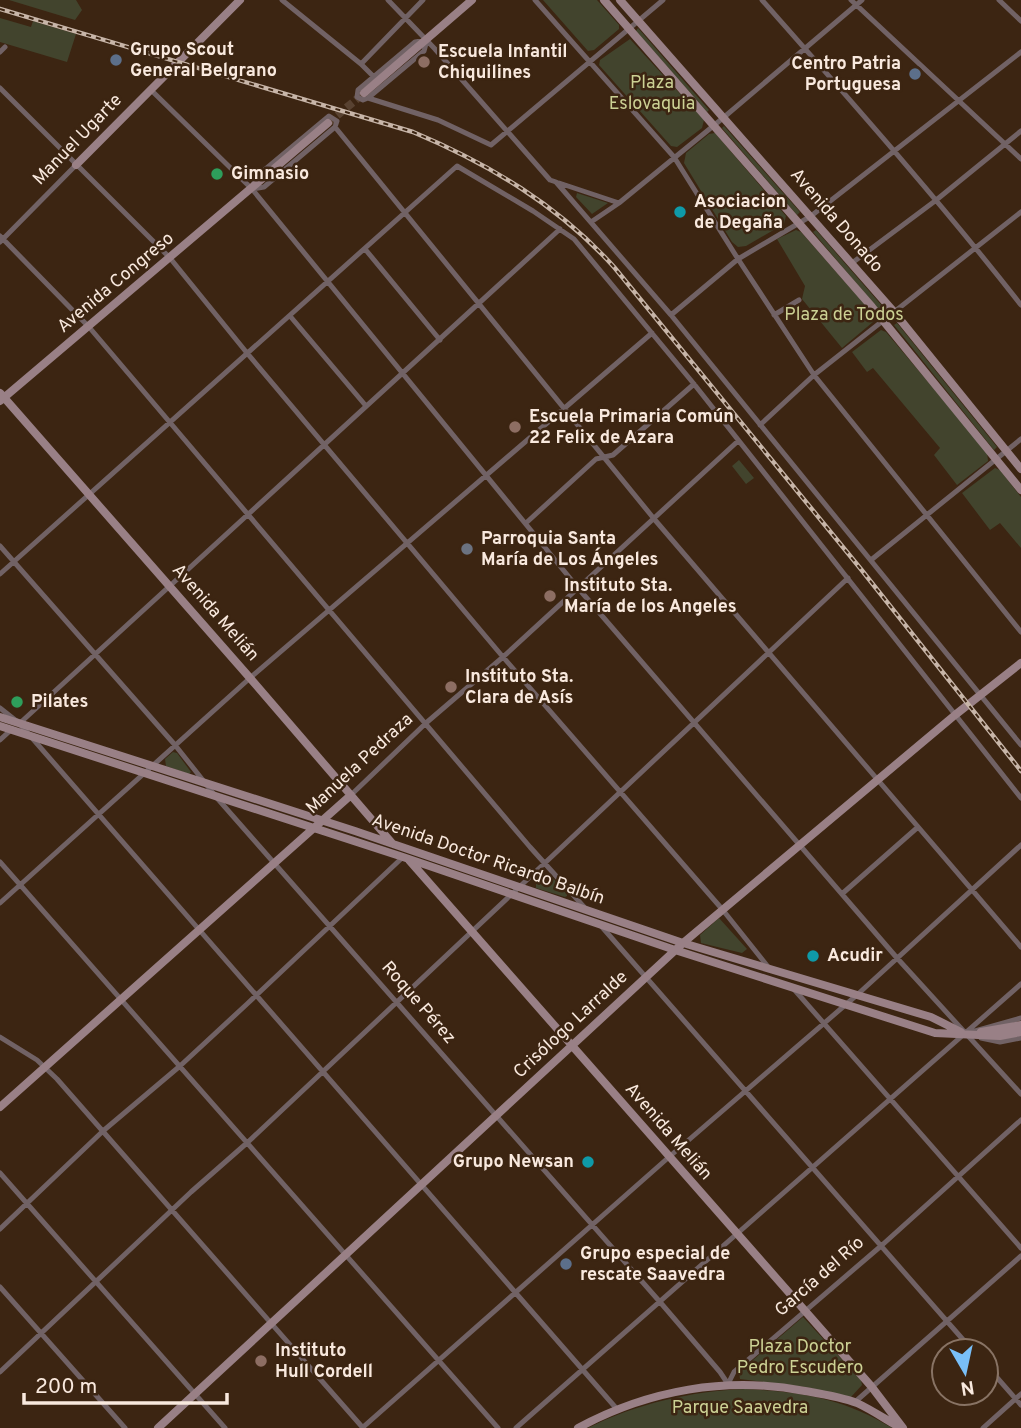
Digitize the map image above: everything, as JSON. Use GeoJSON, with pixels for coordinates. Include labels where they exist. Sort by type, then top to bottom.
{"type":"FeatureCollection","features":[{"type":"Feature","properties":{"kind":"main road","name":"Manuel Ugarte"},"geometry":{"type":"LineString","coordinates":[[76,165],[240,0]]}},
{"type":"Feature","properties":{"kind":"main road"},"geometry":{"type":"LineString","coordinates":[[366,96],[472,0]]}},
{"type":"Feature","properties":{"kind":"main road"},"geometry":{"type":"LineString","coordinates":[[604,0],[884,321],[1021,489]]}},
{"type":"Feature","properties":{"kind":"main road","name":"Avenida Donado"},"geometry":{"type":"LineString","coordinates":[[620,0],[852,263],[1021,469]]}},
{"type":"Feature","properties":{"kind":"main road","name":"Avenida Congreso"},"geometry":{"type":"LineString","coordinates":[[2,397],[332,125]]}},
{"type":"Feature","properties":{"kind":"main road","name":"Avenida Melián"},"geometry":{"type":"LineString","coordinates":[[2,397],[871,1386],[902,1428]]}},
{"type":"Feature","properties":{"kind":"main road","name":"Crisólogo Larralde"},"geometry":{"type":"LineString","coordinates":[[158,1428],[683,943],[799,844],[1021,663]]}},
{"type":"Feature","properties":{"kind":"main road","name":"Avenida Doctor Ricardo Balbín"},"geometry":{"type":"LineString","coordinates":[[0,717],[393,844],[676,950],[935,1033],[965,1034]]}},
{"type":"Feature","properties":{"kind":"main road","name":"Avenida Doctor Ricardo Balbín"},"geometry":{"type":"LineString","coordinates":[[0,726],[405,857],[587,910],[683,943],[931,1017],[965,1034]]}},
{"type":"Feature","properties":{"kind":"main road","name":"Manuela Pedraza"},"geometry":{"type":"LineString","coordinates":[[0,1107],[351,795]]}},
{"type":"Feature","properties":{"kind":"main road"},"geometry":{"type":"LineString","coordinates":[[965,1034],[1021,1025]]}},
{"type":"Feature","properties":{"kind":"main road"},"geometry":{"type":"LineString","coordinates":[[965,1034],[1000,1036],[1021,1032]]}},
{"type":"Feature","properties":{"kind":"main road"},"geometry":{"type":"LineString","coordinates":[[578,1428],[616,1408],[681,1391],[728,1384],[784,1387],[855,1402]]}},
{"type":"Feature","properties":{"kind":"main road"},"geometry":{"type":"LineString","coordinates":[[871,1386],[874,1411]]}},
{"type":"Feature","properties":{"kind":"main road","name":"Avenida Melián"},"geometry":{"type":"LineString","coordinates":[[855,1402],[902,1428]]}},
{"type":"Feature","properties":{"kind":"street"},"geometry":{"type":"LineString","coordinates":[[282,0],[374,77]]}},
{"type":"Feature","properties":{"kind":"street"},"geometry":{"type":"LineString","coordinates":[[388,0],[427,40],[550,180],[619,203]]}},
{"type":"Feature","properties":{"kind":"street"},"geometry":{"type":"LineString","coordinates":[[361,64],[423,0]]}},
{"type":"Feature","properties":{"kind":"street"},"geometry":{"type":"LineString","coordinates":[[535,0],[674,157],[814,375],[1021,632]]}},
{"type":"Feature","properties":{"kind":"street"},"geometry":{"type":"LineString","coordinates":[[427,40],[415,42],[356,94],[359,99],[366,96],[438,120],[487,145],[495,143],[509,132],[663,0]]}},
{"type":"Feature","properties":{"kind":"street"},"geometry":{"type":"LineString","coordinates":[[762,0],[893,150],[1021,305]]}},
{"type":"Feature","properties":{"kind":"street"},"geometry":{"type":"LineString","coordinates":[[591,222],[619,203],[723,118],[805,49],[853,3],[862,0]]}},
{"type":"Feature","properties":{"kind":"street"},"geometry":{"type":"LineString","coordinates":[[999,0],[1021,21]]}},
{"type":"Feature","properties":{"kind":"street"},"geometry":{"type":"LineString","coordinates":[[853,3],[1021,159]]}},
{"type":"Feature","properties":{"kind":"street"},"geometry":{"type":"LineString","coordinates":[[671,315],[738,259],[811,216],[1021,51]]}},
{"type":"Feature","properties":{"kind":"street"},"geometry":{"type":"LineString","coordinates":[[0,88],[170,258],[503,657],[722,909],[769,968]]}},
{"type":"Feature","properties":{"kind":"street"},"geometry":{"type":"LineString","coordinates":[[150,89],[252,189],[578,588],[897,958],[1021,1094]]}},
{"type":"Feature","properties":{"kind":"street"},"geometry":{"type":"LineString","coordinates":[[332,125],[655,520],[1021,947]]}},
{"type":"Feature","properties":{"kind":"street"},"geometry":{"type":"LineString","coordinates":[[852,263],[935,201],[1021,131]]}},
{"type":"Feature","properties":{"kind":"street","name":"Manuel Ugarte"},"geometry":{"type":"LineString","coordinates":[[1,239],[76,165]]}},
{"type":"Feature","properties":{"kind":"street"},"geometry":{"type":"LineString","coordinates":[[0,574],[457,166],[574,239],[694,384],[1021,797]]}},
{"type":"Feature","properties":{"kind":"street"},"geometry":{"type":"LineString","coordinates":[[556,182],[671,315],[1021,745]]}},
{"type":"Feature","properties":{"kind":"street"},"geometry":{"type":"LineString","coordinates":[[760,425],[814,375],[1021,212]]}},
{"type":"Feature","properties":{"kind":"street"},"geometry":{"type":"LineString","coordinates":[[0,740],[479,306],[560,229]]}},
{"type":"Feature","properties":{"kind":"street"},"geometry":{"type":"LineString","coordinates":[[1,239],[89,327],[587,910]]}},
{"type":"Feature","properties":{"kind":"street"},"geometry":{"type":"LineString","coordinates":[[365,249],[440,340]]}},
{"type":"Feature","properties":{"kind":"street"},"geometry":{"type":"LineString","coordinates":[[774,315],[799,300]]}},
{"type":"Feature","properties":{"kind":"street"},"geometry":{"type":"LineString","coordinates":[[290,316],[366,407]]}},
{"type":"Feature","properties":{"kind":"street"},"geometry":{"type":"LineString","coordinates":[[0,903],[250,678],[652,333]]}},
{"type":"Feature","properties":{"kind":"street"},"geometry":{"type":"LineString","coordinates":[[526,523],[596,459],[613,455],[694,384]]}},
{"type":"Feature","properties":{"kind":"street"},"geometry":{"type":"LineString","coordinates":[[871,560],[1021,439]]}},
{"type":"Feature","properties":{"kind":"street","name":"Manuela Pedraza"},"geometry":{"type":"LineString","coordinates":[[351,795],[426,723],[655,520],[738,441]]}},
{"type":"Feature","properties":{"kind":"street","name":"Roque Pérez"},"geometry":{"type":"LineString","coordinates":[[0,546],[175,746],[217,798],[660,1301],[728,1384]]}},
{"type":"Feature","properties":{"kind":"street"},"geometry":{"type":"LineString","coordinates":[[0,1372],[848,578]]}},
{"type":"Feature","properties":{"kind":"street"},"geometry":{"type":"LineString","coordinates":[[0,708],[19,723],[616,1408]]}},
{"type":"Feature","properties":{"kind":"street"},"geometry":{"type":"LineString","coordinates":[[843,893],[918,827]]}},
{"type":"Feature","properties":{"kind":"street"},"geometry":{"type":"LineString","coordinates":[[0,1037],[37,1060],[65,1088],[362,1428],[858,994],[1021,845]]}},
{"type":"Feature","properties":{"kind":"street"},"geometry":{"type":"LineString","coordinates":[[0,1229],[103,1131],[180,1066],[405,857]]}},
{"type":"Feature","properties":{"kind":"street"},"geometry":{"type":"LineString","coordinates":[[0,862],[498,1428]]}},
{"type":"Feature","properties":{"kind":"street"},"geometry":{"type":"LineString","coordinates":[[598,923],[961,1337]]}},
{"type":"Feature","properties":{"kind":"street"},"geometry":{"type":"LineString","coordinates":[[516,1428],[1021,984]]}},
{"type":"Feature","properties":{"kind":"street"},"geometry":{"type":"LineString","coordinates":[[790,985],[1021,1248]]}},
{"type":"Feature","properties":{"kind":"street","name":"Avenida Doctor Ricardo Balbín"},"geometry":{"type":"LineString","coordinates":[[965,1034],[1021,1018]]}},
{"type":"Feature","properties":{"kind":"street","name":"Avenida Doctor Ricardo Balbín"},"geometry":{"type":"LineString","coordinates":[[965,1034],[1000,1042],[1021,1038]]}},
{"type":"Feature","properties":{"kind":"street","name":"García del Río"},"geometry":{"type":"LineString","coordinates":[[728,1384],[734,1372],[1021,1120]]}},
{"type":"Feature","properties":{"kind":"street"},"geometry":{"type":"LineString","coordinates":[[0,1173],[225,1428]]}},
{"type":"Feature","properties":{"kind":"street"},"geometry":{"type":"LineString","coordinates":[[855,1402],[1021,1256]]}},
{"type":"Feature","properties":{"kind":"street"},"geometry":{"type":"LineString","coordinates":[[0,1287],[125,1428]]}},
{"type":"Feature","properties":{"kind":"street"},"geometry":{"type":"LineString","coordinates":[[1000,1379],[1018,1396],[1021,1405]]}},
{"type":"Feature","properties":{"kind":"street"},"geometry":{"type":"LineString","coordinates":[[983,1428],[1018,1396]]}},
{"type":"Feature","properties":{"kind":"green space"},"geometry":{"type":"Polygon","coordinates":[[[9,0],[76,0],[82,10],[75,20],[9,0]]]}},
{"type":"Feature","properties":{"kind":"green space"},"geometry":{"type":"Polygon","coordinates":[[[543,0],[597,0],[619,25],[619,29],[594,50],[588,51],[543,0]]]}},
{"type":"Feature","properties":{"kind":"green space"},"geometry":{"type":"Polygon","coordinates":[[[0,18],[31,27],[33,21],[76,34],[67,62],[0,42],[0,18]]]}},
{"type":"Feature","properties":{"kind":"green space"},"geometry":{"type":"Polygon","coordinates":[[[638,28],[709,110],[707,112],[636,31],[638,28]]]}},
{"type":"Feature","properties":{"kind":"green space","name":"Plaza Eslovaquia"},"geometry":{"type":"Polygon","coordinates":[[[630,39],[704,120],[702,128],[677,147],[671,146],[599,65],[600,60],[630,39]]]}},
{"type":"Feature","properties":{"kind":"green space"},"geometry":{"type":"Polygon","coordinates":[[[724,126],[800,212],[797,215],[722,128],[724,126]]]}},
{"type":"Feature","properties":{"kind":"green space"},"geometry":{"type":"Polygon","coordinates":[[[715,133],[786,216],[784,224],[746,246],[738,247],[732,242],[684,163],[686,153],[709,134],[715,133]]]}},
{"type":"Feature","properties":{"kind":"green space"},"geometry":{"type":"Polygon","coordinates":[[[577,193],[608,203],[592,214],[576,197],[577,193]]]}},
{"type":"Feature","properties":{"kind":"green space","name":"Plaza de Todos"},"geometry":{"type":"Polygon","coordinates":[[[796,230],[801,232],[875,316],[873,322],[842,348],[802,299],[805,286],[777,239],[796,230]]]}},
{"type":"Feature","properties":{"kind":"green space"},"geometry":{"type":"Polygon","coordinates":[[[816,230],[883,307],[879,310],[813,232],[816,230]]]}},
{"type":"Feature","properties":{"kind":"green space"},"geometry":{"type":"Polygon","coordinates":[[[897,323],[997,447],[994,450],[894,325],[897,323]]]}},
{"type":"Feature","properties":{"kind":"green space"},"geometry":{"type":"Polygon","coordinates":[[[881,330],[886,332],[987,452],[988,461],[957,485],[934,455],[940,448],[873,368],[867,372],[852,352],[881,330]]]}},
{"type":"Feature","properties":{"kind":"green space"},"geometry":{"type":"Polygon","coordinates":[[[739,460],[754,478],[746,484],[732,466],[739,460]]]}},
{"type":"Feature","properties":{"kind":"green space"},"geometry":{"type":"Polygon","coordinates":[[[995,468],[1000,470],[1021,497],[1021,548],[1000,523],[990,530],[962,493],[995,468]]]}},
{"type":"Feature","properties":{"kind":"green space"},"geometry":{"type":"Polygon","coordinates":[[[173,752],[177,753],[191,772],[189,774],[166,766],[165,759],[173,752]]]}},
{"type":"Feature","properties":{"kind":"green space"},"geometry":{"type":"Polygon","coordinates":[[[548,873],[567,896],[536,888],[536,880],[548,873]]]}},
{"type":"Feature","properties":{"kind":"green space"},"geometry":{"type":"Polygon","coordinates":[[[719,918],[747,949],[742,953],[701,943],[700,935],[719,918]]]}},
{"type":"Feature","properties":{"kind":"green space","name":"Plaza Doctor Pedro Escudero"},"geometry":{"type":"Polygon","coordinates":[[[803,1317],[861,1380],[862,1385],[851,1397],[805,1387],[740,1379],[739,1372],[803,1317]]]}},
{"type":"Feature","properties":{"kind":"green space","name":"Parque Saavedra"},"geometry":{"type":"Polygon","coordinates":[[[745,1389],[821,1398],[856,1410],[892,1428],[588,1428],[625,1412],[664,1400],[745,1389]]]}},
{"type":"Feature","properties":{"kind":"tunnel"},"geometry":{"type":"LineString","coordinates":[[328,123],[363,94]]}},
{"type":"Feature","properties":{"kind":"railway"},"geometry":{"type":"LineString","coordinates":[[0,9],[413,132],[495,172],[546,205],[570,224],[614,267],[860,568],[1021,771]]}},
{"type":"Feature","properties":{"kind":"place","name":"Grupo Scout General Belgrano"},"geometry":{"type":"Point","coordinates":[116,60]}},
{"type":"Feature","properties":{"kind":"place","name":"Escuela Infantil Chiquilines"},"geometry":{"type":"Point","coordinates":[424,62]}},
{"type":"Feature","properties":{"kind":"place","name":"Centro Patria Portuguesa"},"geometry":{"type":"Point","coordinates":[915,74]}},
{"type":"Feature","properties":{"kind":"place","name":"Gimnasio"},"geometry":{"type":"Point","coordinates":[217,174]}},
{"type":"Feature","properties":{"kind":"place","name":"Asociacion de Degaña"},"geometry":{"type":"Point","coordinates":[680,212]}},
{"type":"Feature","properties":{"kind":"place","name":"Escuela Primaria Común 22 Felix de Azara"},"geometry":{"type":"Point","coordinates":[515,427]}},
{"type":"Feature","properties":{"kind":"place","name":"Parroquia Santa María de Los Ángeles"},"geometry":{"type":"Point","coordinates":[467,549]}},
{"type":"Feature","properties":{"kind":"place","name":"Instituto Sta. María de los Angeles"},"geometry":{"type":"Point","coordinates":[550,596]}},
{"type":"Feature","properties":{"kind":"place","name":"Instituto Sta. Clara de Asís"},"geometry":{"type":"Point","coordinates":[451,687]}},
{"type":"Feature","properties":{"kind":"place","name":"Pilates"},"geometry":{"type":"Point","coordinates":[17,702]}},
{"type":"Feature","properties":{"kind":"place","name":"Acudir"},"geometry":{"type":"Point","coordinates":[813,956]}},
{"type":"Feature","properties":{"kind":"place","name":"Grupo Newsan"},"geometry":{"type":"Point","coordinates":[588,1162]}},
{"type":"Feature","properties":{"kind":"place","name":"Grupo especial de rescate Saavedra"},"geometry":{"type":"Point","coordinates":[566,1264]}},
{"type":"Feature","properties":{"kind":"place","name":"Instituto Hull Cordell"},"geometry":{"type":"Point","coordinates":[261,1361]}}]}
